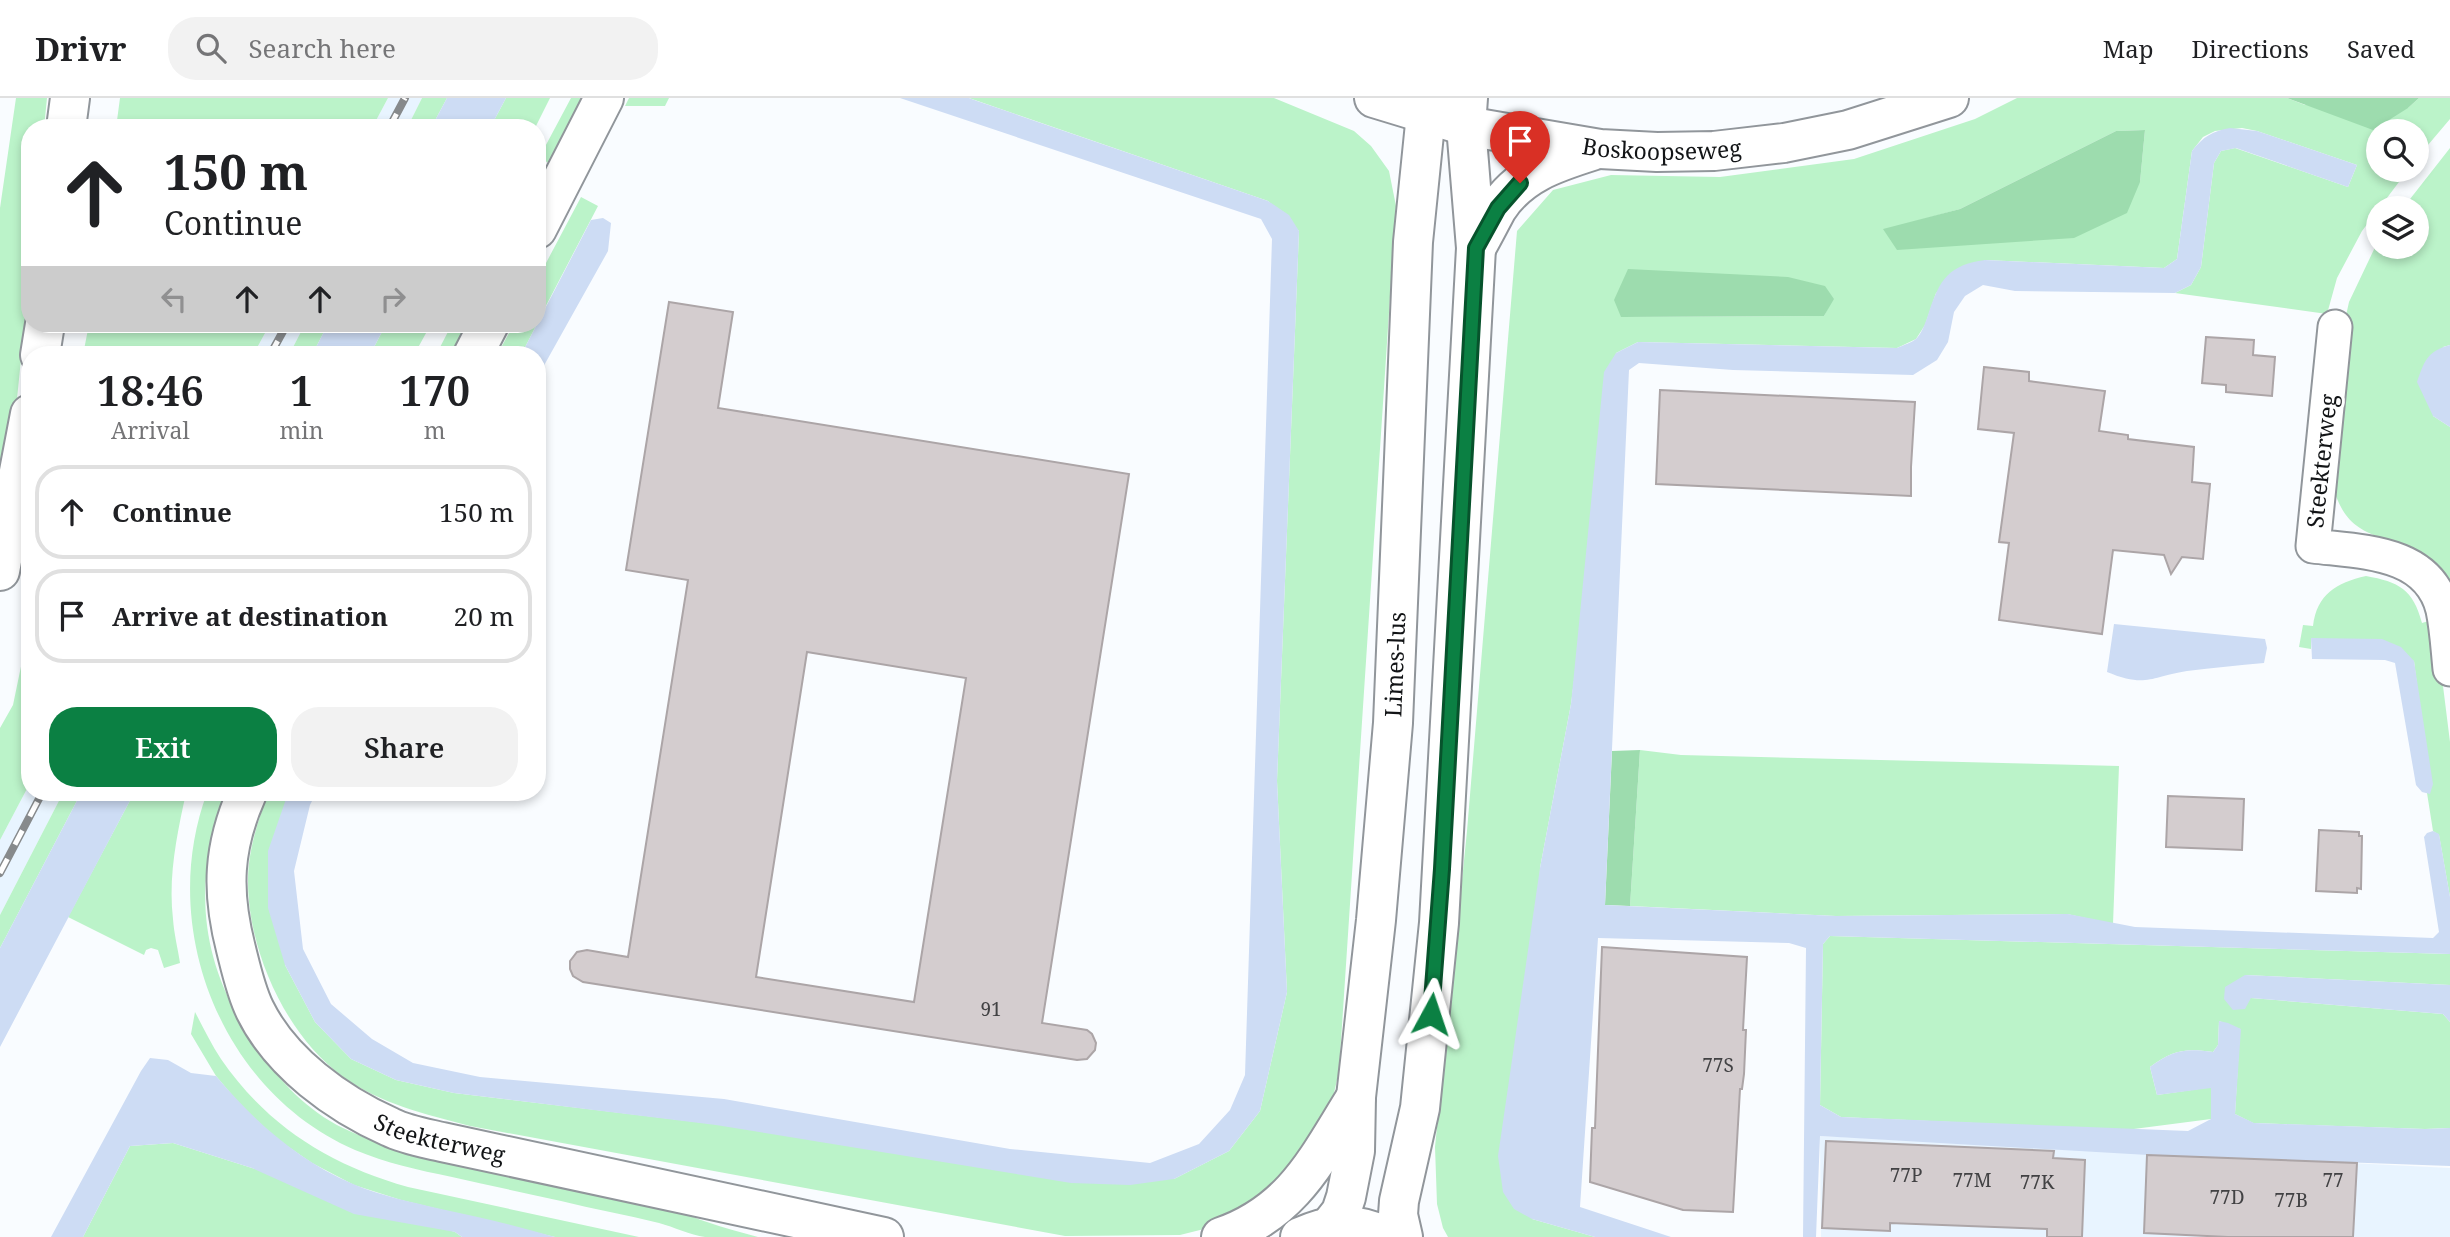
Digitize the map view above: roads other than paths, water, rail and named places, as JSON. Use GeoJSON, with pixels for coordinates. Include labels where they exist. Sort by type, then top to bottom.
{"type":"FeatureCollection","features":[{"type":"Feature","properties":{"kind":"main road"},"geometry":{"type":"LineString","coordinates":[[67,119],[70,98]]}},
{"type":"Feature","properties":{"kind":"main road"},"geometry":{"type":"LineString","coordinates":[[546,211],[604,98]]}},
{"type":"Feature","properties":{"kind":"main road","name":"Boskoopseweg"},"geometry":{"type":"LineString","coordinates":[[1374,98],[1467,112],[1600,149],[1657,152],[1714,151],[1773,144],[1848,130],[1949,98]]}},
{"type":"Feature","properties":{"kind":"main road","name":"Limes-lus"},"geometry":{"type":"LineString","coordinates":[[1315,1232],[1341,1212],[1355,1151],[1356,1097],[1376,920],[1393,723],[1413,242],[1430,106]]}},
{"type":"Feature","properties":{"kind":"main road"},"geometry":{"type":"LineString","coordinates":[[1428,1237],[1422,1219],[1420,1199],[1420,1108],[1440,910],[1476,248],[1467,112]]}},
{"type":"Feature","properties":{"kind":"main road"},"geometry":{"type":"LineString","coordinates":[[1476,248],[1498,208],[1520,183],[1552,164],[1600,149]]}},
{"type":"Feature","properties":{"kind":"main road"},"geometry":{"type":"LineString","coordinates":[[0,571],[21,461]]}},
{"type":"Feature","properties":{"kind":"main road","name":"Steekterweg"},"geometry":{"type":"LineString","coordinates":[[243,801],[234,822],[226,877],[228,918],[242,972],[255,1010],[274,1040],[296,1064],[344,1103],[393,1129],[442,1142],[884,1237]]}},
{"type":"Feature","properties":{"kind":"main road"},"geometry":{"type":"LineString","coordinates":[[1221,1237],[1259,1219],[1298,1187],[1318,1162],[1356,1097]]}},
{"type":"Feature","properties":{"kind":"main road"},"geometry":{"type":"LineString","coordinates":[[1403,1237],[1398,1215],[1399,1201],[1420,1108]]}},
{"type":"Feature","properties":{"kind":"main road"},"geometry":{"type":"LineString","coordinates":[[1315,1232],[1359,1226],[1387,1237]]}},
{"type":"Feature","properties":{"kind":"street","name":"Steekterweg"},"geometry":{"type":"LineString","coordinates":[[2335,327],[2314,546],[2397,559],[2416,568],[2430,583],[2442,609],[2450,669]]}},
{"type":"Feature","properties":{"kind":"water"},"geometry":{"type":"Polygon","coordinates":[[[447,98],[506,98],[495,119],[436,119],[447,98]]]}},
{"type":"Feature","properties":{"kind":"water"},"geometry":{"type":"Polygon","coordinates":[[[900,98],[969,98],[1268,201],[1289,215],[1299,231],[1277,781],[1287,992],[1260,1111],[1229,1151],[1174,1179],[1130,1185],[1071,1183],[716,1125],[454,1093],[396,1080],[351,1059],[315,1022],[285,965],[268,908],[268,851],[285,801],[312,801],[294,871],[303,949],[331,1004],[372,1039],[413,1063],[480,1077],[724,1099],[1010,1149],[1150,1163],[1199,1144],[1230,1110],[1245,1075],[1272,239],[1261,219],[900,98]]]}},
{"type":"Feature","properties":{"kind":"water"},"geometry":{"type":"Polygon","coordinates":[[[2230,128],[2257,131],[2357,165],[2348,187],[2236,148],[2221,151],[2214,163],[2201,267],[2191,285],[2175,293],[2015,291],[1983,285],[1965,296],[1954,312],[1948,342],[1937,360],[1913,375],[1733,370],[1639,363],[1629,370],[1605,905],[1836,916],[2068,914],[2135,927],[2433,938],[2439,932],[2424,837],[2433,831],[2439,834],[2450,897],[2450,954],[1830,936],[1823,944],[1820,1105],[1841,1117],[2188,1131],[2211,1119],[2211,1088],[2157,1095],[2150,1067],[2180,1052],[2213,1052],[2218,1045],[2219,1021],[2241,1029],[2235,1114],[2254,1123],[2450,1128],[2450,1166],[2148,1155],[1820,1136],[1816,1237],[1803,1237],[1806,948],[1789,943],[1598,938],[1580,1207],[1671,1237],[1595,1237],[1532,1219],[1514,1209],[1503,1192],[1498,1156],[1540,868],[1571,704],[1604,372],[1616,353],[1638,342],[1897,348],[1917,338],[1942,282],[1954,270],[1973,262],[1985,260],[2164,268],[2177,259],[2192,151],[2208,135],[2230,128]]]}},
{"type":"Feature","properties":{"kind":"water"},"geometry":{"type":"Polygon","coordinates":[[[603,218],[611,223],[608,251],[546,362],[546,346],[526,346],[532,333],[546,333],[546,307],[591,220],[603,218]]]}},
{"type":"Feature","properties":{"kind":"water"},"geometry":{"type":"Polygon","coordinates":[[[323,333],[381,333],[375,346],[317,346],[323,333]]]}},
{"type":"Feature","properties":{"kind":"water"},"geometry":{"type":"Polygon","coordinates":[[[2450,345],[2450,427],[2433,416],[2417,382],[2431,354],[2450,345]]]}},
{"type":"Feature","properties":{"kind":"water"},"geometry":{"type":"Polygon","coordinates":[[[2114,624],[2265,639],[2267,648],[2264,663],[2187,671],[2148,680],[2120,677],[2107,672],[2114,624]]]}},
{"type":"Feature","properties":{"kind":"water"},"geometry":{"type":"Polygon","coordinates":[[[2311,638],[2382,639],[2401,647],[2414,661],[2433,784],[2430,794],[2422,792],[2416,785],[2395,663],[2385,660],[2312,659],[2311,638]]]}},
{"type":"Feature","properties":{"kind":"water"},"geometry":{"type":"Polygon","coordinates":[[[77,801],[130,801],[0,1047],[0,948],[77,801]]]}},
{"type":"Feature","properties":{"kind":"water"},"geometry":{"type":"Polygon","coordinates":[[[2245,975],[2450,985],[2450,1022],[2443,1014],[2251,998],[2245,1009],[2233,1010],[2224,999],[2225,987],[2245,975]]]}},
{"type":"Feature","properties":{"kind":"water"},"geometry":{"type":"Polygon","coordinates":[[[150,1058],[168,1060],[191,1073],[216,1076],[246,1109],[278,1138],[313,1163],[353,1184],[374,1192],[555,1237],[462,1237],[455,1232],[354,1214],[252,1168],[173,1143],[130,1146],[83,1237],[51,1237],[150,1058]]]}},
{"type":"Feature","properties":{"kind":"railway"},"geometry":{"type":"LineString","coordinates":[[394,119],[405,98]]}},
{"type":"Feature","properties":{"kind":"railway"},"geometry":{"type":"LineString","coordinates":[[275,346],[282,333]]}},
{"type":"Feature","properties":{"kind":"railway"},"geometry":{"type":"LineString","coordinates":[[0,873],[38,801]]}}]}
